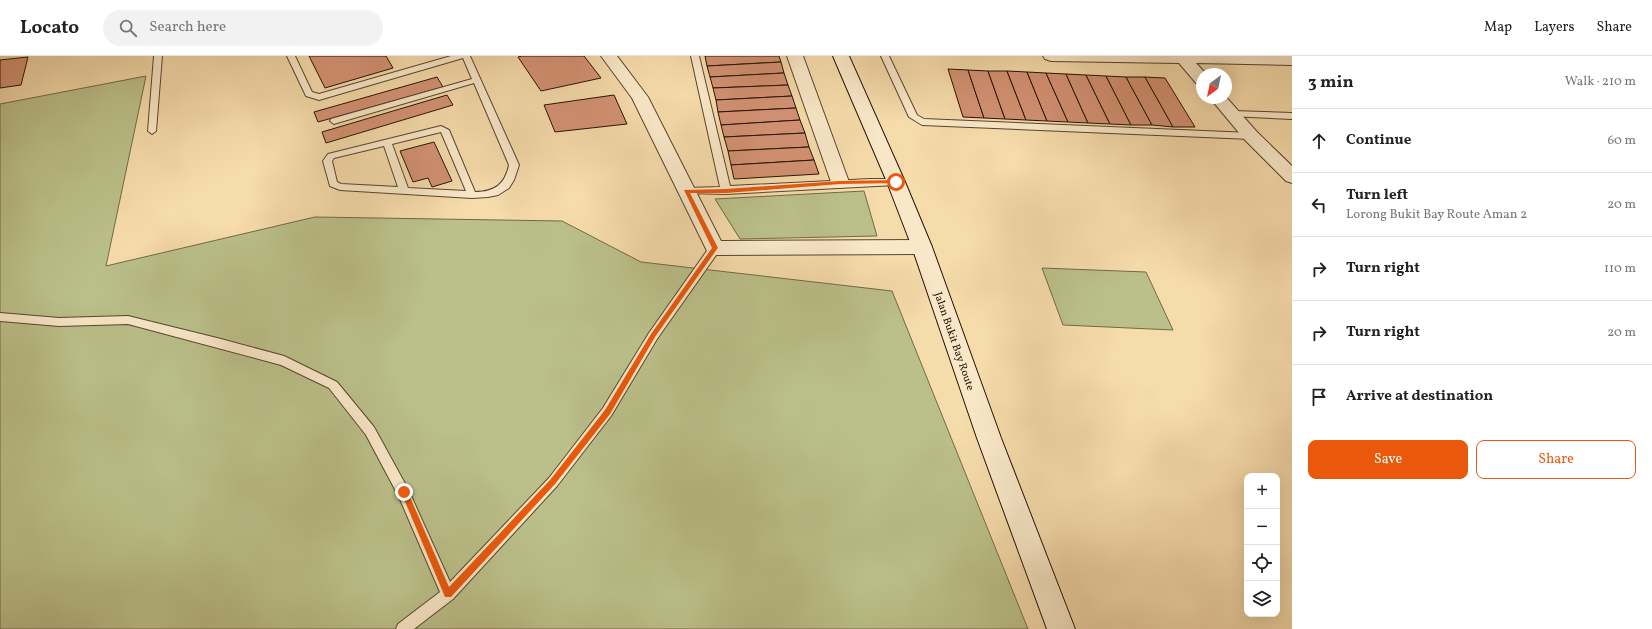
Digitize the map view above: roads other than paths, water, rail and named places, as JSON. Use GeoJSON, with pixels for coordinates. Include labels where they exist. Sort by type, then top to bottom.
{"type":"FeatureCollection","features":[{"type":"Feature","properties":{"kind":"street"},"geometry":{"type":"LineString","coordinates":[[608,56],[640,97],[715,248],[922,247]]}},
{"type":"Feature","properties":{"kind":"street"},"geometry":{"type":"LineString","coordinates":[[795,56],[840,182]]}},
{"type":"Feature","properties":{"kind":"street","name":"Jalan Bukit Bay Route"},"geometry":{"type":"LineString","coordinates":[[841,56],[896,182],[922,247],[989,438],[1061,629]]}},
{"type":"Feature","properties":{"kind":"street"},"geometry":{"type":"LineString","coordinates":[[1051,56],[1292,60]]}},
{"type":"Feature","properties":{"kind":"street"},"geometry":{"type":"LineString","coordinates":[[1184,59],[1196,73]]}},
{"type":"Feature","properties":{"kind":"street"},"geometry":{"type":"LineString","coordinates":[[1223,104],[1251,136],[1292,177]]}},
{"type":"Feature","properties":{"kind":"lane"},"geometry":{"type":"LineString","coordinates":[[152,131],[158,56]]}},
{"type":"Feature","properties":{"kind":"lane"},"geometry":{"type":"LineString","coordinates":[[291,56],[309,94],[319,97],[460,56]]}},
{"type":"Feature","properties":{"kind":"lane"},"geometry":{"type":"LineString","coordinates":[[466,56],[514,165],[513,175],[506,185],[498,192],[485,196],[340,188],[333,184],[327,161],[328,158],[436,129],[445,130],[472,195]]}},
{"type":"Feature","properties":{"kind":"lane"},"geometry":{"type":"LineString","coordinates":[[695,56],[726,191]]}},
{"type":"Feature","properties":{"kind":"lane"},"geometry":{"type":"LineString","coordinates":[[885,56],[913,117],[922,122],[1251,136]]}},
{"type":"Feature","properties":{"kind":"lane"},"geometry":{"type":"LineString","coordinates":[[334,121],[476,80]]}},
{"type":"Feature","properties":{"kind":"lane"},"geometry":{"type":"LineString","coordinates":[[1232,114],[1292,116]]}},
{"type":"Feature","properties":{"kind":"lane"},"geometry":{"type":"LineString","coordinates":[[387,142],[404,191]]}},
{"type":"Feature","properties":{"kind":"lane"},"geometry":{"type":"LineString","coordinates":[[686,191],[726,191],[840,182],[896,182]]}},
{"type":"Feature","properties":{"kind":"lane"},"geometry":{"type":"LineString","coordinates":[[402,629],[448,594],[553,482],[603,418],[653,336],[715,248]]}},
{"type":"Feature","properties":{"kind":"lane"},"geometry":{"type":"LineString","coordinates":[[0,317],[59,322],[128,320],[221,343],[284,361],[333,386],[370,431],[404,492],[448,594]]}}]}
